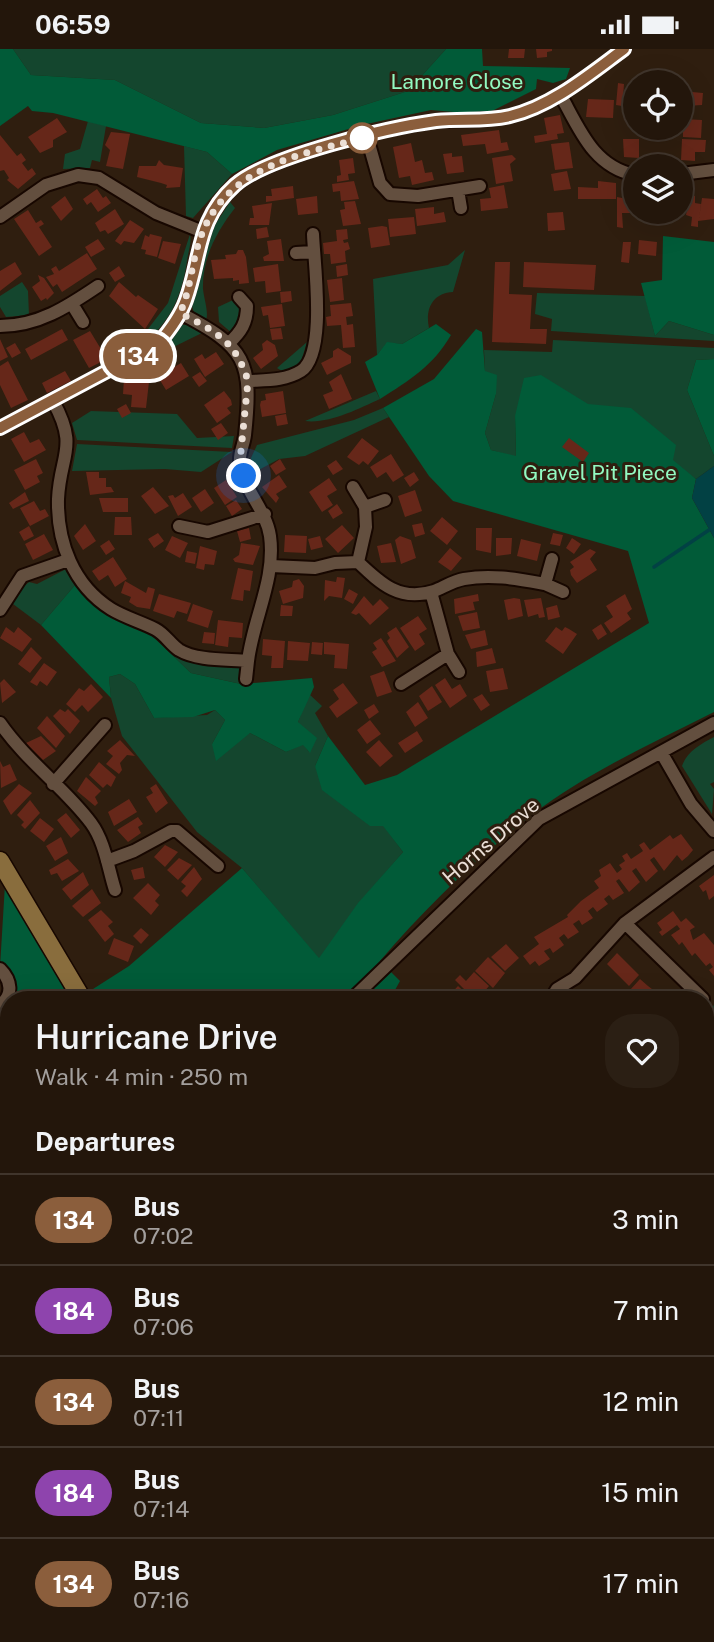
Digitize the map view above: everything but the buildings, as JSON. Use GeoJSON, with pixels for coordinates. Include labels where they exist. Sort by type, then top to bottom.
{"type":"FeatureCollection","features":[{"type":"Feature","properties":{"kind":"main road"},"geometry":{"type":"LineString","coordinates":[[0,860],[77,991]]}},
{"type":"Feature","properties":{"kind":"street"},"geometry":{"type":"LineString","coordinates":[[0,428],[158,344],[180,313],[203,232],[225,195],[256,171],[288,158],[409,125],[511,116],[560,94],[624,49]]}},
{"type":"Feature","properties":{"kind":"street"},"geometry":{"type":"LineString","coordinates":[[560,94],[598,157],[623,171]]}},
{"type":"Feature","properties":{"kind":"street"},"geometry":{"type":"LineString","coordinates":[[367,137],[380,183],[390,194],[418,196],[480,186]]}},
{"type":"Feature","properties":{"kind":"street"},"geometry":{"type":"LineString","coordinates":[[693,173],[714,170]]}},
{"type":"Feature","properties":{"kind":"street"},"geometry":{"type":"LineString","coordinates":[[0,217],[46,185],[78,175],[99,178],[156,213],[203,232]]}},
{"type":"Feature","properties":{"kind":"street"},"geometry":{"type":"LineString","coordinates":[[458,190],[461,208]]}},
{"type":"Feature","properties":{"kind":"street"},"geometry":{"type":"LineString","coordinates":[[248,381],[287,378],[304,369],[313,353],[317,310],[313,234]]}},
{"type":"Feature","properties":{"kind":"street"},"geometry":{"type":"LineString","coordinates":[[296,253],[313,252]]}},
{"type":"Feature","properties":{"kind":"street"},"geometry":{"type":"LineString","coordinates":[[0,326],[30,324],[72,304],[98,286]]}},
{"type":"Feature","properties":{"kind":"street"},"geometry":{"type":"LineString","coordinates":[[229,343],[239,333],[247,313],[247,306],[239,297]]}},
{"type":"Feature","properties":{"kind":"street"},"geometry":{"type":"LineString","coordinates":[[72,304],[83,323]]}},
{"type":"Feature","properties":{"kind":"street"},"geometry":{"type":"LineString","coordinates":[[180,313],[221,334],[229,343],[248,381],[240,461],[244,476],[265,514],[270,536],[271,566],[246,679]]}},
{"type":"Feature","properties":{"kind":"street"},"geometry":{"type":"LineString","coordinates":[[53,401],[63,420],[68,442],[58,500],[60,531],[68,560],[87,590],[99,601],[162,632],[179,650],[191,655],[248,661]]}},
{"type":"Feature","properties":{"kind":"street"},"geometry":{"type":"LineString","coordinates":[[353,487],[365,507],[366,527],[358,562]]}},
{"type":"Feature","properties":{"kind":"street"},"geometry":{"type":"LineString","coordinates":[[365,507],[385,500]]}},
{"type":"Feature","properties":{"kind":"street"},"geometry":{"type":"LineString","coordinates":[[179,526],[208,532],[265,514]]}},
{"type":"Feature","properties":{"kind":"street"},"geometry":{"type":"LineString","coordinates":[[545,584],[552,559]]}},
{"type":"Feature","properties":{"kind":"street"},"geometry":{"type":"LineString","coordinates":[[0,610],[22,576],[68,560]]}},
{"type":"Feature","properties":{"kind":"street"},"geometry":{"type":"LineString","coordinates":[[271,566],[315,568],[335,563],[358,562],[381,585],[394,592],[409,595],[431,592],[460,579],[481,576],[503,576],[545,584],[563,592]]}},
{"type":"Feature","properties":{"kind":"street"},"geometry":{"type":"LineString","coordinates":[[431,592],[448,654],[459,672]]}},
{"type":"Feature","properties":{"kind":"street"},"geometry":{"type":"LineString","coordinates":[[401,684],[448,654]]}},
{"type":"Feature","properties":{"kind":"street"},"geometry":{"type":"LineString","coordinates":[[0,723],[20,751],[91,824],[107,861],[115,890]]}},
{"type":"Feature","properties":{"kind":"street","name":"Horns Drove"},"geometry":{"type":"LineString","coordinates":[[360,991],[539,819],[714,723]]}},
{"type":"Feature","properties":{"kind":"street"},"geometry":{"type":"LineString","coordinates":[[53,784],[105,725]]}},
{"type":"Feature","properties":{"kind":"street"},"geometry":{"type":"LineString","coordinates":[[662,752],[691,804],[714,831]]}},
{"type":"Feature","properties":{"kind":"street"},"geometry":{"type":"LineString","coordinates":[[107,861],[135,851],[162,835],[177,831],[218,866]]}},
{"type":"Feature","properties":{"kind":"street"},"geometry":{"type":"LineString","coordinates":[[552,989],[575,978],[625,923],[714,857]]}},
{"type":"Feature","properties":{"kind":"street"},"geometry":{"type":"LineString","coordinates":[[625,923],[695,991]]}},
{"type":"Feature","properties":{"kind":"street"},"geometry":{"type":"LineString","coordinates":[[0,969],[8,980],[10,991]]}},
{"type":"Feature","properties":{"kind":"green space","name":"Lamore Close"},"geometry":{"type":"Polygon","coordinates":[[[0,49],[13,49],[31,75],[115,80],[201,123],[264,128],[333,115],[408,91],[446,49],[482,49],[483,66],[570,68],[566,79],[553,83],[537,79],[536,89],[492,111],[465,113],[431,110],[362,125],[277,150],[232,174],[207,152],[53,113],[32,111],[28,106],[0,126],[0,49]]]}},
{"type":"Feature","properties":{"kind":"green space","name":"Lamore Close"},"geometry":{"type":"Polygon","coordinates":[[[13,49],[446,49],[408,91],[333,115],[264,128],[201,123],[115,80],[31,75],[13,49]]]}},
{"type":"Feature","properties":{"kind":"green space"},"geometry":{"type":"Polygon","coordinates":[[[88,121],[106,126],[100,162],[92,160],[90,168],[63,169],[65,154],[80,149],[88,121]]]}},
{"type":"Feature","properties":{"kind":"green space"},"geometry":{"type":"Polygon","coordinates":[[[184,146],[207,152],[232,174],[193,218],[186,216],[184,146]]]}},
{"type":"Feature","properties":{"kind":"green space"},"geometry":{"type":"Polygon","coordinates":[[[230,202],[235,208],[222,226],[205,267],[203,289],[206,320],[194,313],[192,306],[207,237],[230,202]]]}},
{"type":"Feature","properties":{"kind":"green space"},"geometry":{"type":"Polygon","coordinates":[[[190,234],[184,275],[176,302],[154,334],[131,351],[168,303],[190,234]]]}},
{"type":"Feature","properties":{"kind":"green space"},"geometry":{"type":"Polygon","coordinates":[[[663,236],[714,242],[714,335],[669,321],[655,336],[641,283],[662,280],[663,236]]]}},
{"type":"Feature","properties":{"kind":"green space"},"geometry":{"type":"Polygon","coordinates":[[[465,250],[453,292],[435,299],[429,309],[429,328],[402,344],[387,343],[377,355],[373,279],[448,265],[465,250]]]}},
{"type":"Feature","properties":{"kind":"green space"},"geometry":{"type":"Polygon","coordinates":[[[22,282],[28,291],[29,315],[6,317],[0,307],[0,296],[22,282]]]}},
{"type":"Feature","properties":{"kind":"green space"},"geometry":{"type":"Polygon","coordinates":[[[537,293],[645,296],[655,336],[669,321],[714,335],[714,341],[551,331],[552,319],[535,314],[537,293]]]}},
{"type":"Feature","properties":{"kind":"green space"},"geometry":{"type":"Polygon","coordinates":[[[233,300],[244,309],[233,334],[219,322],[218,307],[233,300]]]}},
{"type":"Feature","properties":{"kind":"green space"},"geometry":{"type":"Polygon","coordinates":[[[191,324],[203,330],[202,333],[149,359],[182,325],[191,324]]]}},
{"type":"Feature","properties":{"kind":"green space"},"geometry":{"type":"Polygon","coordinates":[[[436,324],[451,335],[444,346],[420,371],[380,399],[365,362],[377,355],[387,342],[402,344],[436,324]]]}},
{"type":"Feature","properties":{"kind":"green space","name":"Gravel Pit Piece"},"geometry":{"type":"Polygon","coordinates":[[[476,329],[482,332],[485,371],[497,375],[496,394],[485,433],[491,450],[516,456],[515,416],[524,378],[541,375],[588,404],[631,408],[676,445],[673,460],[696,479],[692,498],[714,538],[714,712],[576,785],[533,814],[492,847],[434,903],[380,961],[400,981],[394,991],[94,991],[93,989],[129,966],[242,868],[319,958],[358,903],[403,852],[383,826],[370,826],[322,790],[315,766],[328,736],[365,785],[397,775],[649,623],[628,551],[453,501],[429,476],[383,408],[434,379],[476,329]]]}},
{"type":"Feature","properties":{"kind":"green space"},"geometry":{"type":"Polygon","coordinates":[[[553,340],[714,348],[714,359],[696,360],[687,390],[714,456],[714,466],[696,479],[567,393],[515,416],[516,457],[491,450],[485,433],[496,394],[485,371],[484,350],[552,352],[553,340]]]}},
{"type":"Feature","properties":{"kind":"green space"},"geometry":{"type":"Polygon","coordinates":[[[307,342],[300,365],[287,374],[277,368],[307,342]]]}},
{"type":"Feature","properties":{"kind":"green space","name":"Gravel Pit Piece"},"geometry":{"type":"Polygon","coordinates":[[[714,359],[714,456],[687,390],[696,360],[714,359]]]}},
{"type":"Feature","properties":{"kind":"green space"},"geometry":{"type":"Polygon","coordinates":[[[376,391],[380,399],[353,411],[324,420],[305,421],[376,391]]]}},
{"type":"Feature","properties":{"kind":"green space"},"geometry":{"type":"Polygon","coordinates":[[[383,408],[389,417],[305,456],[279,459],[253,473],[251,458],[257,445],[354,420],[383,408]]]}},
{"type":"Feature","properties":{"kind":"green space"},"geometry":{"type":"Polygon","coordinates":[[[91,411],[177,414],[197,438],[234,436],[232,448],[77,440],[72,423],[91,411]]]}},
{"type":"Feature","properties":{"kind":"green space"},"geometry":{"type":"Polygon","coordinates":[[[77,444],[232,452],[201,472],[165,469],[72,471],[77,444]]]}},
{"type":"Feature","properties":{"kind":"green space"},"geometry":{"type":"Polygon","coordinates":[[[66,569],[75,585],[41,625],[13,604],[21,589],[29,582],[37,584],[66,569]]]}},
{"type":"Feature","properties":{"kind":"green space"},"geometry":{"type":"Polygon","coordinates":[[[75,585],[109,616],[147,631],[191,673],[241,684],[312,678],[314,687],[298,722],[317,738],[310,753],[303,745],[286,752],[250,733],[216,761],[212,744],[225,720],[215,710],[193,717],[154,718],[135,684],[120,674],[109,677],[111,698],[41,625],[75,585]]]}},
{"type":"Feature","properties":{"kind":"green space"},"geometry":{"type":"Polygon","coordinates":[[[172,655],[234,664],[240,667],[241,684],[191,673],[172,655]]]}},
{"type":"Feature","properties":{"kind":"green space"},"geometry":{"type":"Polygon","coordinates":[[[120,674],[135,684],[154,718],[207,715],[215,710],[225,720],[212,744],[250,733],[286,752],[303,744],[309,752],[298,722],[309,694],[322,706],[315,713],[328,736],[315,766],[383,825],[403,852],[359,903],[319,959],[242,868],[197,832],[122,736],[111,698],[109,677],[120,674]]]}},
{"type":"Feature","properties":{"kind":"green space"},"geometry":{"type":"Polygon","coordinates":[[[714,737],[714,782],[710,784],[714,789],[712,814],[682,766],[691,752],[714,737]]]}},
{"type":"Feature","properties":{"kind":"green space"},"geometry":{"type":"Polygon","coordinates":[[[5,884],[71,991],[16,991],[0,967],[5,884]]]}},
{"type":"Feature","properties":{"kind":"water"},"geometry":{"type":"Polygon","coordinates":[[[714,466],[714,538],[692,498],[696,479],[714,466]]]}},
{"type":"Feature","properties":{"kind":"waterway"},"geometry":{"type":"LineString","coordinates":[[654,567],[709,530]]}},
{"type":"Feature","properties":{"kind":"bus line","name":"134"},"geometry":{"type":"LineString","coordinates":[[0,428],[133,360],[158,344],[170,330],[186,299],[198,245],[208,219],[236,184],[262,167],[409,125],[511,116],[560,94],[624,49]]}},
{"type":"Feature","properties":{"kind":"route"},"geometry":{"type":"LineString","coordinates":[[244,476],[240,461],[248,381],[244,369],[236,352],[221,334],[180,313],[190,285],[198,245],[216,206],[236,184],[249,175],[262,167],[288,158],[367,137],[362,138]]}}]}
